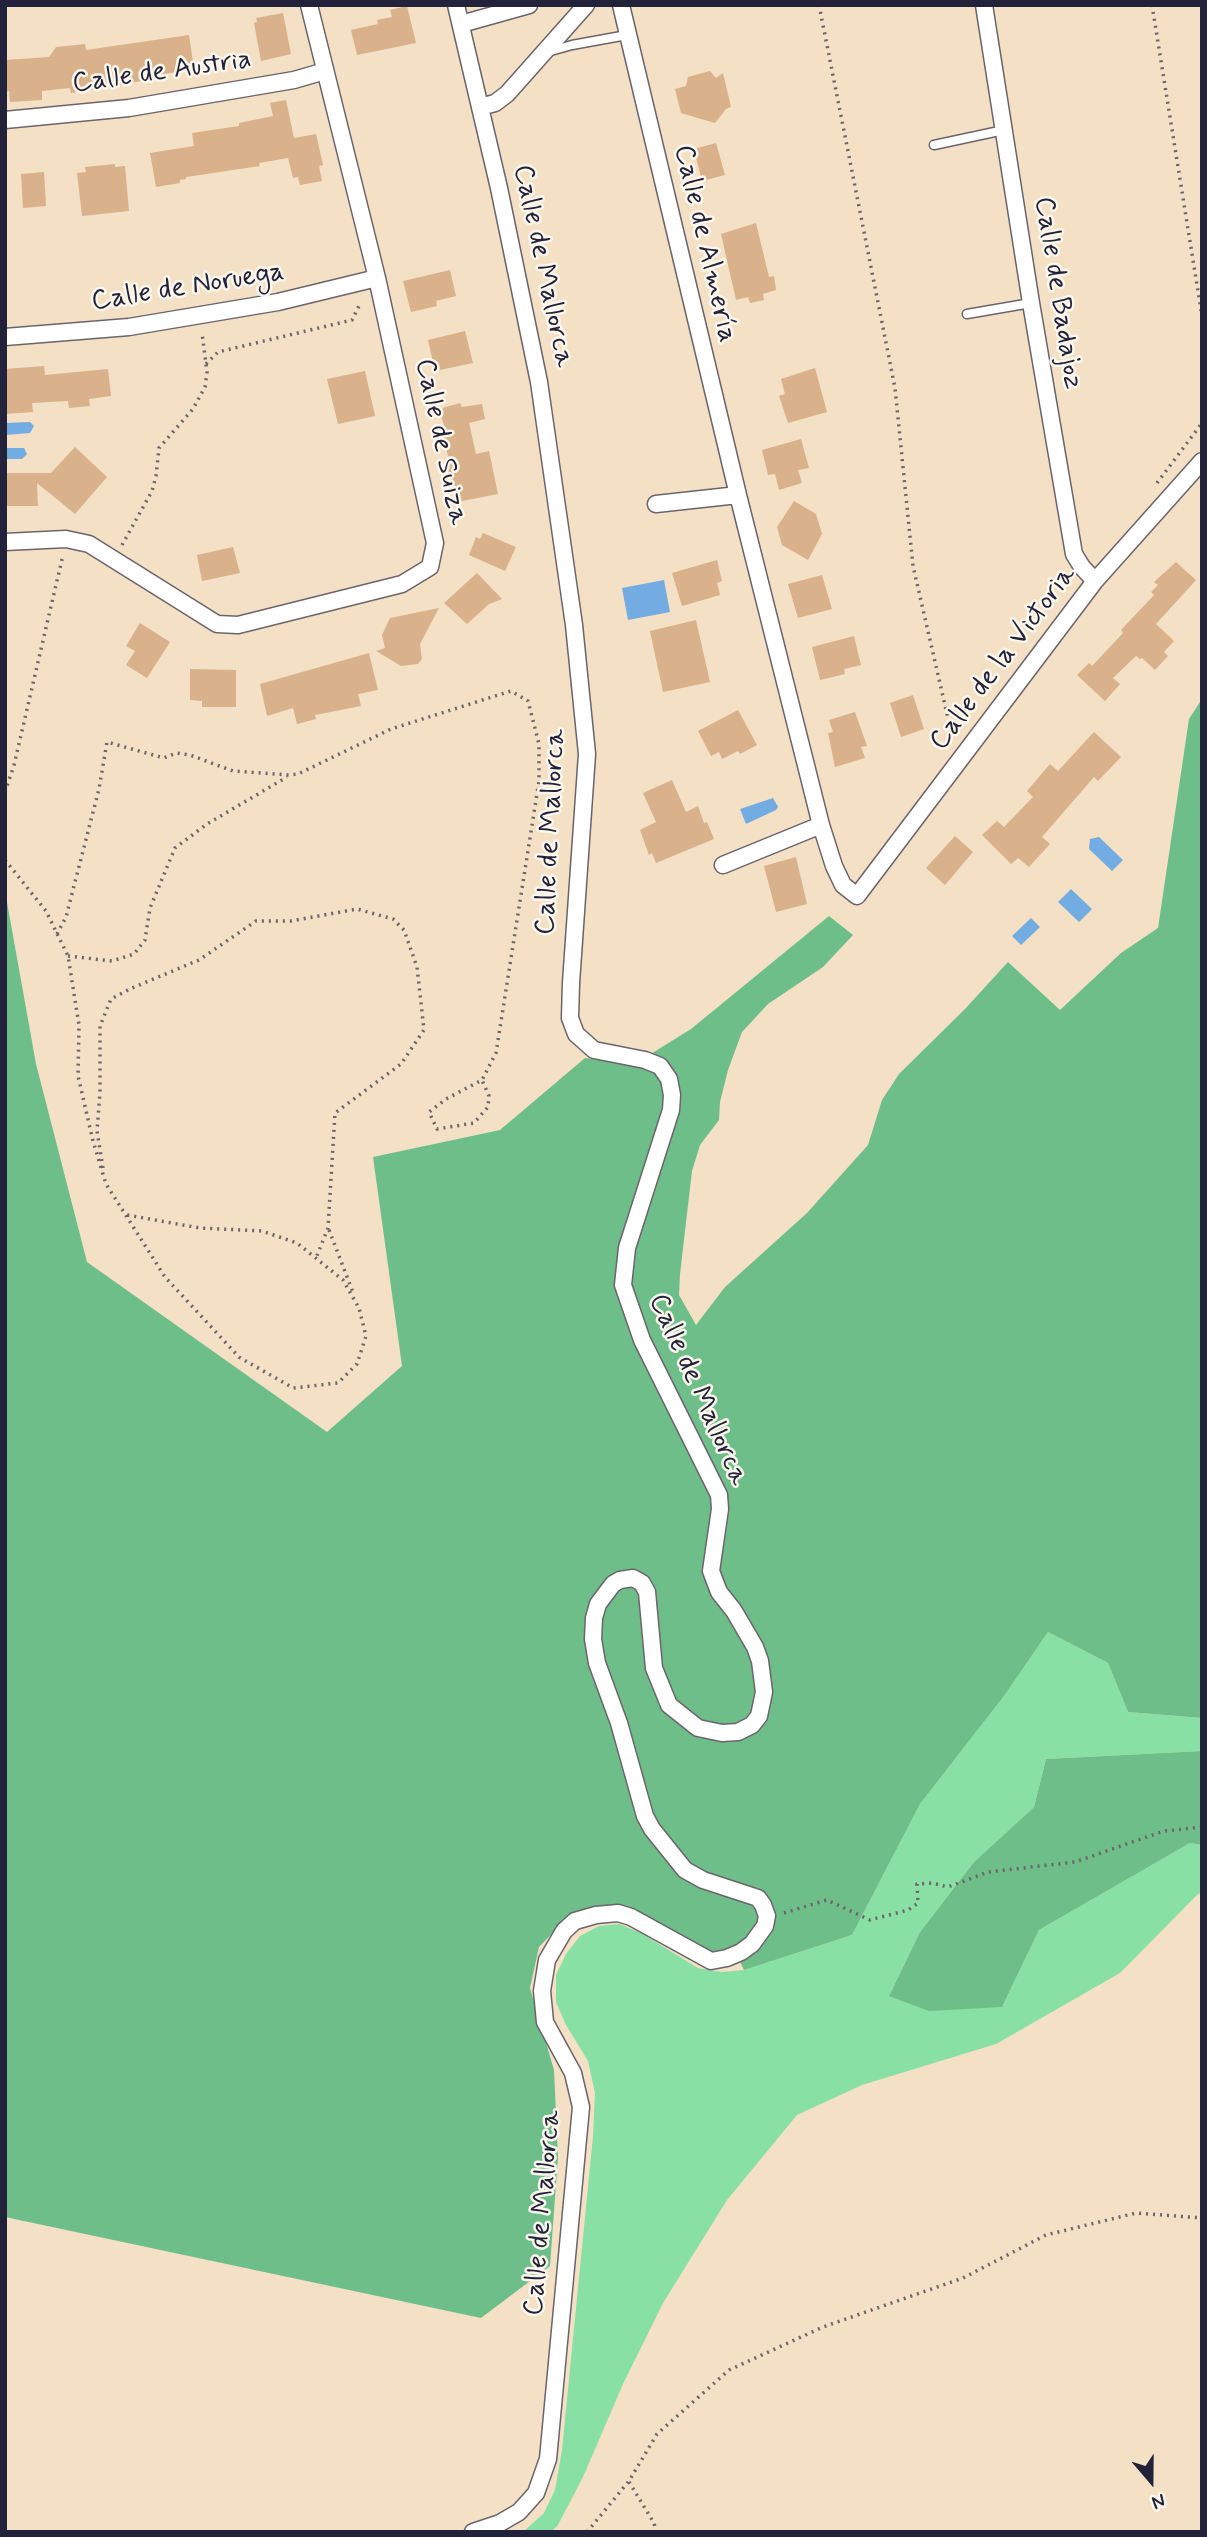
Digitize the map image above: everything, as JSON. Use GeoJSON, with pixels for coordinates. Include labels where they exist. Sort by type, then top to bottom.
{"type":"FeatureCollection","features":[{"type":"Feature","properties":{"kind":"street","name":"Calle de Suiza"},"geometry":{"type":"LineString","coordinates":[[5,541],[66,539],[89,544],[217,624],[238,625],[402,584],[430,567],[435,543],[377,278],[309,5]]}},
{"type":"Feature","properties":{"kind":"street","name":"Calle de Mallorca"},"geometry":{"type":"LineString","coordinates":[[456,5],[540,382],[582,695],[587,754],[570,1018],[576,1034],[594,1050],[645,1060],[660,1066],[669,1079],[671,1110],[627,1248],[623,1285],[642,1340],[719,1495],[720,1509],[711,1571],[719,1591],[734,1611],[761,1661],[765,1692],[759,1716],[752,1725],[738,1732],[722,1733],[698,1728],[669,1705],[654,1668],[647,1592],[642,1583],[633,1578],[613,1584],[598,1604],[593,1639],[597,1663],[619,1723],[645,1816],[652,1829],[685,1870],[703,1880],[758,1898],[767,1916],[760,1936],[741,1952],[711,1961],[631,1917],[607,1913],[575,1922],[564,1931],[547,1960],[542,1991],[545,2022],[573,2073],[581,2107],[548,2459],[536,2493],[519,2512],[473,2532]]}},
{"type":"Feature","properties":{"kind":"street"},"geometry":{"type":"LineString","coordinates":[[461,24],[529,5]]}},
{"type":"Feature","properties":{"kind":"street"},"geometry":{"type":"LineString","coordinates":[[480,107],[495,103],[507,94],[586,5]]}},
{"type":"Feature","properties":{"kind":"street","name":"Calle de Almería"},"geometry":{"type":"LineString","coordinates":[[621,5],[738,495],[821,825],[843,885],[857,896]]}},
{"type":"Feature","properties":{"kind":"street","name":"Calle de Badajoz"},"geometry":{"type":"LineString","coordinates":[[984,5],[1074,554],[1095,581]]}},
{"type":"Feature","properties":{"kind":"street","name":"Calle de Austria"},"geometry":{"type":"LineString","coordinates":[[5,120],[129,108],[294,80],[325,71]]}},
{"type":"Feature","properties":{"kind":"street","name":"Calle de Noruega"},"geometry":{"type":"LineString","coordinates":[[5,337],[129,327],[278,302],[377,278]]}},
{"type":"Feature","properties":{"kind":"street","name":"Calle de la Victoria"},"geometry":{"type":"LineString","coordinates":[[857,896],[1095,581],[1202,461]]}},
{"type":"Feature","properties":{"kind":"street"},"geometry":{"type":"LineString","coordinates":[[656,504],[738,495]]}},
{"type":"Feature","properties":{"kind":"street"},"geometry":{"type":"LineString","coordinates":[[723,865],[821,825]]}},
{"type":"Feature","properties":{"kind":"lane"},"geometry":{"type":"LineString","coordinates":[[545,53],[627,35]]}},
{"type":"Feature","properties":{"kind":"lane"},"geometry":{"type":"LineString","coordinates":[[934,145],[1004,130]]}},
{"type":"Feature","properties":{"kind":"lane"},"geometry":{"type":"LineString","coordinates":[[967,314],[1031,303]]}},
{"type":"Feature","properties":{"kind":"path"},"geometry":{"type":"LineString","coordinates":[[819,5],[895,387],[913,566],[950,727],[962,735]]}},
{"type":"Feature","properties":{"kind":"path"},"geometry":{"type":"LineString","coordinates":[[1152,5],[1202,316]]}},
{"type":"Feature","properties":{"kind":"path"},"geometry":{"type":"LineString","coordinates":[[206,364],[218,352],[352,320],[361,302]]}},
{"type":"Feature","properties":{"kind":"path"},"geometry":{"type":"LineString","coordinates":[[114,559],[152,491],[159,448],[193,408],[205,387],[206,364],[201,326]]}},
{"type":"Feature","properties":{"kind":"path"},"geometry":{"type":"LineString","coordinates":[[5,793],[14,765],[66,539]]}},
{"type":"Feature","properties":{"kind":"path"},"geometry":{"type":"LineString","coordinates":[[57,934],[65,917],[99,789],[107,743],[164,758],[176,754],[190,755],[233,771],[298,774],[391,729],[511,691],[528,701],[539,744],[539,781],[496,1053],[482,1080],[446,1099],[429,1112],[437,1129],[474,1122],[488,1107],[489,1096],[482,1080]]}},
{"type":"Feature","properties":{"kind":"path"},"geometry":{"type":"LineString","coordinates":[[68,956],[113,961],[134,954],[145,940],[150,908],[175,849],[207,824],[289,775]]}},
{"type":"Feature","properties":{"kind":"path"},"geometry":{"type":"LineString","coordinates":[[5,860],[46,911],[68,956],[79,1025],[78,1076],[106,1184],[165,1277],[239,1357],[293,1388],[338,1382],[357,1364],[366,1336],[359,1308],[328,1228]]}},
{"type":"Feature","properties":{"kind":"path"},"geometry":{"type":"LineString","coordinates":[[106,1184],[97,1131],[100,1026],[111,999],[199,960],[256,921],[291,921],[357,909],[393,919],[404,930],[417,967],[424,1030],[401,1064],[335,1113],[328,1228],[316,1258]]}},
{"type":"Feature","properties":{"kind":"path"},"geometry":{"type":"LineString","coordinates":[[127,1215],[200,1228],[262,1231],[297,1243],[343,1280],[359,1308]]}},
{"type":"Feature","properties":{"kind":"path"},"geometry":{"type":"LineString","coordinates":[[765,1926],[789,1910],[827,1900],[870,1920],[908,1910],[918,1903],[917,1884],[932,1883],[948,1887],[988,1872],[1075,1861],[1164,1831],[1202,1827]]}},
{"type":"Feature","properties":{"kind":"path"},"geometry":{"type":"LineString","coordinates":[[587,2532],[629,2481],[657,2434],[729,2370],[823,2327],[963,2278],[1046,2235],[1136,2213],[1202,2218]]}},
{"type":"Feature","properties":{"kind":"path"},"geometry":{"type":"LineString","coordinates":[[629,2481],[654,2523],[656,2532]]}},
{"type":"Feature","properties":{"kind":"green space"},"geometry":{"type":"Polygon","coordinates":[[[1202,699],[1202,1718],[1128,1712],[1108,1663],[1048,1632],[1004,1696],[920,1804],[852,1935],[744,1970],[733,1947],[708,1953],[642,1913],[602,1909],[570,1915],[539,1947],[530,1988],[554,2070],[558,2157],[550,2266],[481,2318],[5,2217],[5,891],[36,1064],[87,1262],[327,1432],[402,1366],[373,1157],[500,1130],[585,1058],[633,1065],[691,1029],[829,916],[853,935],[823,967],[768,1004],[742,1032],[728,1070],[720,1102],[719,1120],[700,1145],[692,1171],[679,1295],[696,1325],[725,1287],[807,1213],[868,1145],[882,1100],[899,1074],[1008,962],[1060,1010],[1121,953],[1158,928],[1189,719],[1202,699]]]}},
{"type":"Feature","properties":{"kind":"green space"},"geometry":{"type":"Polygon","coordinates":[[[1048,1632],[1108,1663],[1128,1712],[1202,1718],[1202,1751],[1046,1759],[1034,1807],[974,1862],[920,1932],[889,1996],[1002,2007],[1039,1930],[1190,1843],[1202,1845],[1202,1893],[1120,1973],[996,2044],[862,2085],[797,2115],[727,2200],[663,2303],[558,2525],[551,2532],[523,2532],[544,2513],[555,2490],[562,2450],[593,2136],[595,2093],[588,2061],[566,2025],[556,2002],[556,1975],[566,1954],[580,1936],[599,1926],[619,1924],[641,1933],[698,1968],[722,1972],[744,1970],[852,1935],[920,1804],[1004,1696],[1048,1632]]]}},
{"type":"Feature","properties":{"kind":"green space"},"geometry":{"type":"Polygon","coordinates":[[[1202,1751],[1202,1845],[1190,1843],[1039,1930],[1002,2007],[929,2011],[889,1996],[920,1932],[974,1862],[1034,1807],[1046,1759],[1202,1751]]]}},
{"type":"Feature","properties":{"kind":"water"},"geometry":{"type":"Polygon","coordinates":[[[30,422],[34,426],[30,433],[6,435],[5,423],[30,422]]]}},
{"type":"Feature","properties":{"kind":"water"},"geometry":{"type":"Polygon","coordinates":[[[5,448],[24,448],[27,454],[22,459],[5,459],[5,448]]]}},
{"type":"Feature","properties":{"kind":"water"},"geometry":{"type":"Polygon","coordinates":[[[664,580],[670,612],[628,620],[622,588],[664,580]]]}},
{"type":"Feature","properties":{"kind":"water"},"geometry":{"type":"Polygon","coordinates":[[[773,798],[778,807],[776,810],[746,824],[740,809],[773,798]]]}},
{"type":"Feature","properties":{"kind":"water"},"geometry":{"type":"Polygon","coordinates":[[[1099,837],[1123,860],[1112,871],[1089,849],[1090,839],[1099,837]]]}},
{"type":"Feature","properties":{"kind":"water"},"geometry":{"type":"Polygon","coordinates":[[[1071,889],[1092,909],[1079,922],[1058,902],[1071,889]]]}},
{"type":"Feature","properties":{"kind":"water"},"geometry":{"type":"Polygon","coordinates":[[[1031,918],[1040,927],[1021,945],[1012,936],[1031,918]]]}},
{"type":"Feature","properties":{"kind":"building"},"geometry":{"type":"Polygon","coordinates":[[[407,6],[416,43],[357,55],[351,30],[378,24],[377,20],[392,17],[390,10],[407,6]]]}},
{"type":"Feature","properties":{"kind":"building"},"geometry":{"type":"Polygon","coordinates":[[[283,13],[291,54],[261,61],[254,23],[257,22],[256,18],[283,13]]]}},
{"type":"Feature","properties":{"kind":"building"},"geometry":{"type":"Polygon","coordinates":[[[189,35],[194,69],[71,93],[70,88],[42,91],[42,100],[10,102],[9,91],[5,92],[5,60],[49,57],[56,47],[85,44],[86,50],[189,35]]]}},
{"type":"Feature","properties":{"kind":"building"},"geometry":{"type":"Polygon","coordinates":[[[710,71],[716,78],[723,73],[731,107],[726,109],[715,123],[681,113],[675,89],[686,86],[688,77],[710,71]]]}},
{"type":"Feature","properties":{"kind":"building"},"geometry":{"type":"Polygon","coordinates":[[[286,100],[294,138],[316,134],[323,165],[319,166],[322,181],[300,185],[298,177],[293,178],[288,158],[259,163],[260,166],[186,177],[180,180],[180,183],[156,187],[150,153],[194,146],[192,133],[239,126],[239,123],[273,116],[270,103],[286,100]]]}},
{"type":"Feature","properties":{"kind":"building"},"geometry":{"type":"Polygon","coordinates":[[[716,143],[725,175],[702,181],[694,149],[716,143]]]}},
{"type":"Feature","properties":{"kind":"building"},"geometry":{"type":"Polygon","coordinates":[[[115,164],[115,167],[125,166],[129,211],[82,216],[77,173],[86,172],[85,167],[115,164]]]}},
{"type":"Feature","properties":{"kind":"building"},"geometry":{"type":"Polygon","coordinates":[[[44,172],[46,206],[23,208],[21,174],[44,172]]]}},
{"type":"Feature","properties":{"kind":"building"},"geometry":{"type":"Polygon","coordinates":[[[756,223],[769,277],[774,276],[776,290],[763,294],[764,300],[750,303],[748,297],[736,300],[721,234],[756,223]]]}},
{"type":"Feature","properties":{"kind":"building"},"geometry":{"type":"Polygon","coordinates":[[[450,270],[456,296],[436,301],[437,306],[411,312],[403,281],[450,270]]]}},
{"type":"Feature","properties":{"kind":"building"},"geometry":{"type":"Polygon","coordinates":[[[465,331],[473,363],[435,371],[428,340],[465,331]]]}},
{"type":"Feature","properties":{"kind":"building"},"geometry":{"type":"Polygon","coordinates":[[[44,366],[45,375],[108,369],[111,396],[89,399],[90,406],[69,408],[68,401],[32,403],[33,412],[5,414],[5,369],[44,366]]]}},
{"type":"Feature","properties":{"kind":"building"},"geometry":{"type":"Polygon","coordinates":[[[815,368],[827,412],[788,423],[779,396],[785,394],[781,379],[815,368]]]}},
{"type":"Feature","properties":{"kind":"building"},"geometry":{"type":"Polygon","coordinates":[[[365,371],[375,416],[338,424],[327,379],[365,371]]]}},
{"type":"Feature","properties":{"kind":"building"},"geometry":{"type":"Polygon","coordinates":[[[460,403],[462,407],[482,404],[485,419],[469,423],[476,454],[489,451],[498,494],[457,502],[453,479],[450,479],[446,463],[450,463],[440,426],[444,425],[439,409],[460,403]]]}},
{"type":"Feature","properties":{"kind":"building"},"geometry":{"type":"Polygon","coordinates":[[[801,439],[809,468],[798,470],[802,483],[779,490],[775,474],[768,475],[762,450],[801,439]]]}},
{"type":"Feature","properties":{"kind":"building"},"geometry":{"type":"Polygon","coordinates":[[[75,447],[107,477],[75,514],[37,483],[38,506],[5,506],[5,473],[51,473],[75,447]]]}},
{"type":"Feature","properties":{"kind":"building"},"geometry":{"type":"Polygon","coordinates":[[[794,501],[816,514],[822,534],[808,560],[782,545],[777,527],[794,501]]]}},
{"type":"Feature","properties":{"kind":"building"},"geometry":{"type":"Polygon","coordinates":[[[483,533],[516,547],[505,571],[469,555],[476,537],[480,539],[483,533]]]}},
{"type":"Feature","properties":{"kind":"building"},"geometry":{"type":"Polygon","coordinates":[[[233,547],[240,573],[202,581],[197,555],[233,547]]]}},
{"type":"Feature","properties":{"kind":"building"},"geometry":{"type":"Polygon","coordinates":[[[717,560],[722,581],[717,583],[720,595],[682,606],[672,573],[717,560]]]}},
{"type":"Feature","properties":{"kind":"building"},"geometry":{"type":"Polygon","coordinates":[[[1176,562],[1196,580],[1156,624],[1174,641],[1164,652],[1168,656],[1155,670],[1136,656],[1113,678],[1120,684],[1105,701],[1077,675],[1089,663],[1092,666],[1123,633],[1121,630],[1154,595],[1151,592],[1158,585],[1154,582],[1176,562]]]}},
{"type":"Feature","properties":{"kind":"building"},"geometry":{"type":"Polygon","coordinates":[[[477,573],[502,599],[489,604],[467,624],[444,603],[477,573]]]}},
{"type":"Feature","properties":{"kind":"building"},"geometry":{"type":"Polygon","coordinates":[[[822,575],[832,609],[798,618],[788,584],[822,575]]]}},
{"type":"Feature","properties":{"kind":"building"},"geometry":{"type":"Polygon","coordinates":[[[439,608],[420,644],[422,659],[418,664],[401,666],[376,651],[385,648],[382,635],[390,618],[439,608]]]}},
{"type":"Feature","properties":{"kind":"building"},"geometry":{"type":"Polygon","coordinates":[[[696,620],[710,682],[663,692],[650,631],[696,620]]]}},
{"type":"Feature","properties":{"kind":"building"},"geometry":{"type":"Polygon","coordinates":[[[140,623],[170,642],[147,678],[126,665],[135,651],[126,646],[140,623]]]}},
{"type":"Feature","properties":{"kind":"building"},"geometry":{"type":"Polygon","coordinates":[[[854,636],[861,665],[844,669],[845,674],[820,680],[812,647],[854,636]]]}},
{"type":"Feature","properties":{"kind":"building"},"geometry":{"type":"Polygon","coordinates":[[[369,653],[378,690],[358,694],[361,706],[315,715],[316,719],[297,724],[293,708],[267,716],[260,684],[369,653]]]}},
{"type":"Feature","properties":{"kind":"building"},"geometry":{"type":"Polygon","coordinates":[[[190,669],[236,670],[236,707],[202,707],[202,701],[190,700],[190,669]]]}},
{"type":"Feature","properties":{"kind":"building"},"geometry":{"type":"Polygon","coordinates":[[[913,695],[924,729],[901,737],[890,703],[913,695]]]}},
{"type":"Feature","properties":{"kind":"building"},"geometry":{"type":"Polygon","coordinates":[[[738,710],[757,745],[722,759],[719,752],[711,756],[698,731],[738,710]]]}},
{"type":"Feature","properties":{"kind":"building"},"geometry":{"type":"Polygon","coordinates":[[[855,712],[867,746],[861,747],[865,758],[835,767],[828,733],[833,732],[829,720],[855,712]]]}},
{"type":"Feature","properties":{"kind":"building"},"geometry":{"type":"Polygon","coordinates":[[[1094,732],[1121,757],[1098,781],[1094,777],[1042,837],[1050,844],[1029,867],[1018,858],[1011,864],[982,835],[997,821],[1004,827],[1033,797],[1027,791],[1050,764],[1058,771],[1094,732]]]}},
{"type":"Feature","properties":{"kind":"building"},"geometry":{"type":"Polygon","coordinates":[[[672,780],[686,812],[698,806],[714,839],[656,863],[652,853],[649,855],[640,830],[656,822],[643,793],[672,780]]]}},
{"type":"Feature","properties":{"kind":"building"},"geometry":{"type":"Polygon","coordinates":[[[955,836],[973,852],[945,885],[926,868],[955,836]]]}},
{"type":"Feature","properties":{"kind":"building"},"geometry":{"type":"Polygon","coordinates":[[[796,857],[807,904],[776,912],[764,866],[796,857]]]}}]}
